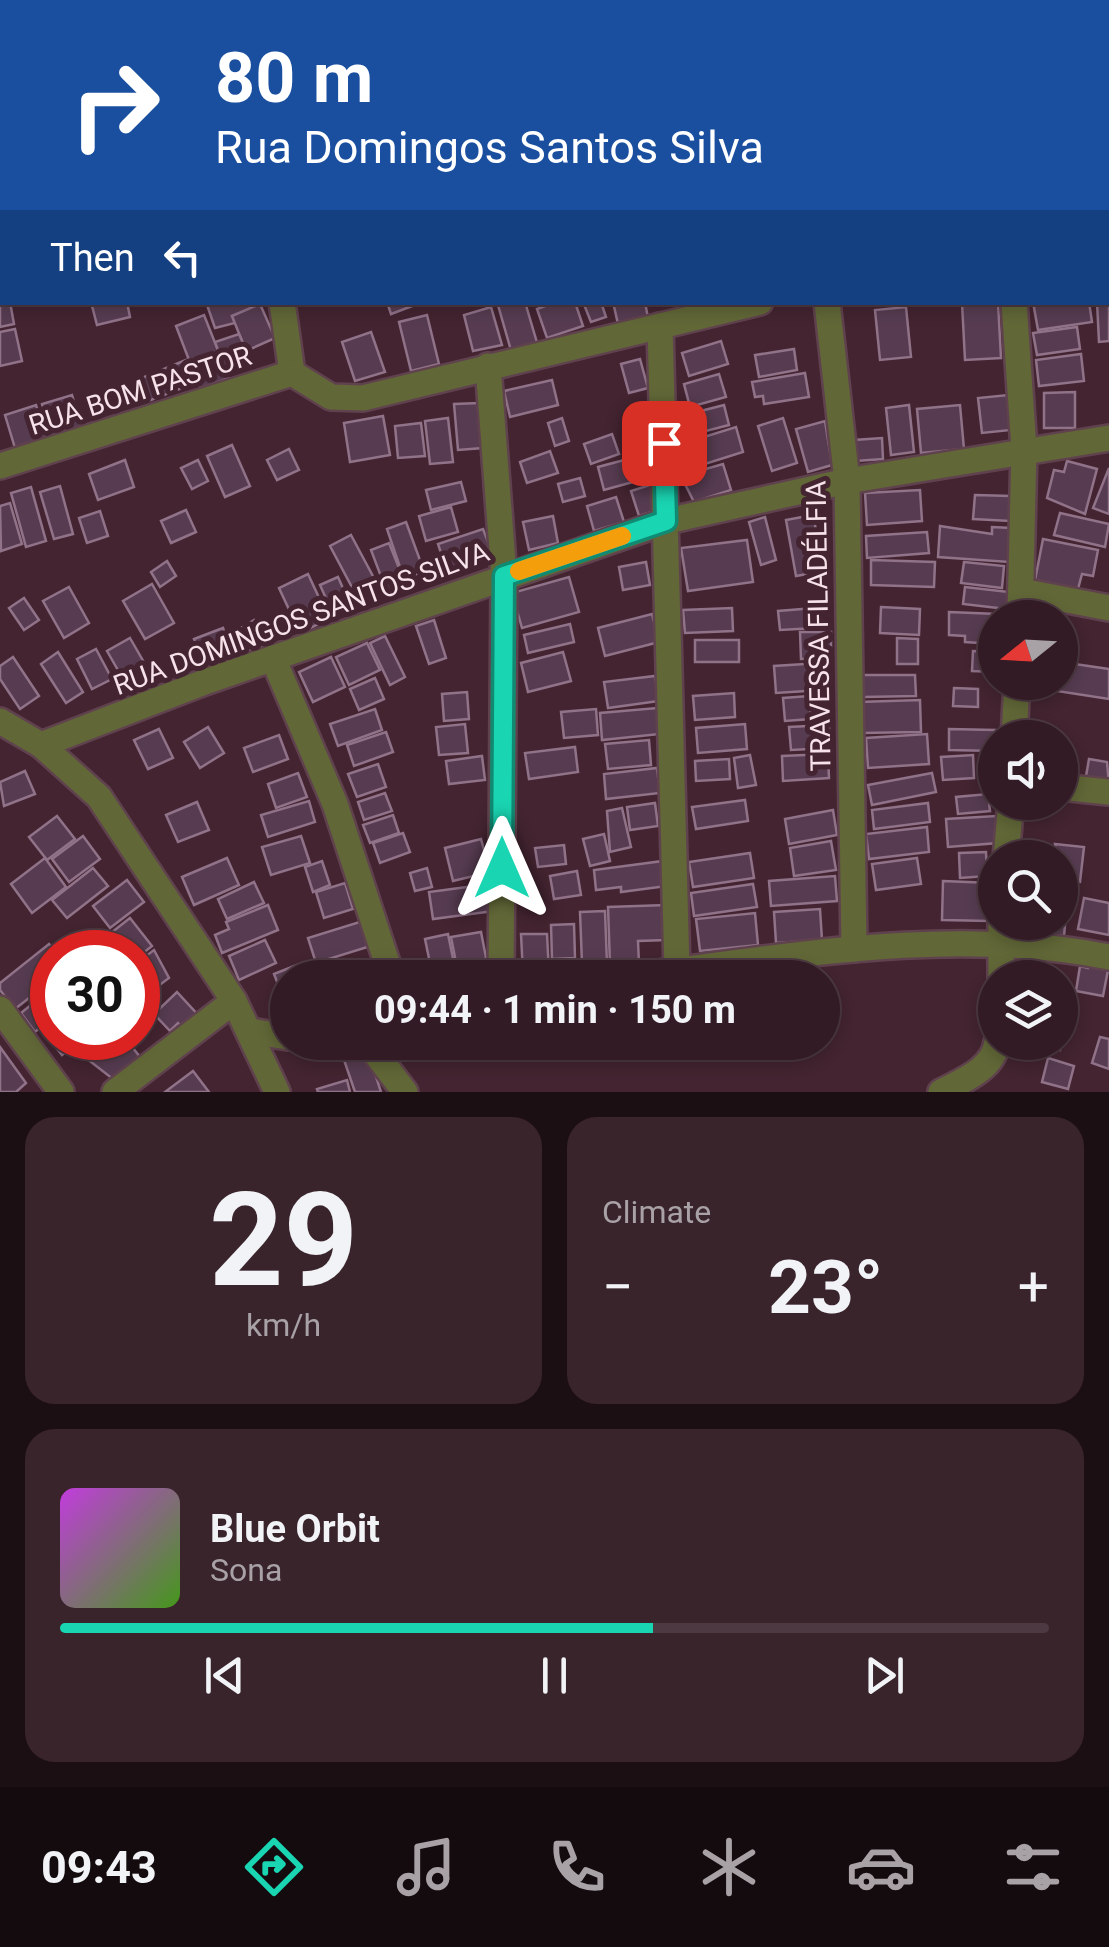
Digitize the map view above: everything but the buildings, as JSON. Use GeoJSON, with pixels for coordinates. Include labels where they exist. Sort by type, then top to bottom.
{"type":"FeatureCollection","features":[{"type":"Feature","properties":{"kind":"street"},"geometry":{"type":"LineString","coordinates":[[282,305],[292,373]]}},
{"type":"Feature","properties":{"kind":"street","name":"RUA BOM PASTOR"},"geometry":{"type":"LineString","coordinates":[[0,466],[292,373],[332,397],[364,398],[748,305]]}},
{"type":"Feature","properties":{"kind":"street","name":"TRAVESSA FILADÉLFIA"},"geometry":{"type":"LineString","coordinates":[[827,305],[847,482],[854,949]]}},
{"type":"Feature","properties":{"kind":"street"},"geometry":{"type":"LineString","coordinates":[[1014,305],[1024,449],[1020,600]]}},
{"type":"Feature","properties":{"kind":"street"},"geometry":{"type":"LineString","coordinates":[[660,326],[677,960]]}},
{"type":"Feature","properties":{"kind":"street"},"geometry":{"type":"LineString","coordinates":[[488,366],[504,576],[500,960]]}},
{"type":"Feature","properties":{"kind":"street","name":"RUA DOMINGOS SANTOS SILVA"},"geometry":{"type":"LineString","coordinates":[[41,745],[272,658],[666,521],[847,482],[1024,449],[1109,438]]}},
{"type":"Feature","properties":{"kind":"street"},"geometry":{"type":"LineString","coordinates":[[1078,607],[1109,608]]}},
{"type":"Feature","properties":{"kind":"street"},"geometry":{"type":"LineString","coordinates":[[272,658],[335,804],[386,960]]}},
{"type":"Feature","properties":{"kind":"street"},"geometry":{"type":"LineString","coordinates":[[0,722],[41,745],[99,797],[234,1001],[277,1092]]}},
{"type":"Feature","properties":{"kind":"street"},"geometry":{"type":"LineString","coordinates":[[1078,789],[1109,792]]}},
{"type":"Feature","properties":{"kind":"street"},"geometry":{"type":"LineString","coordinates":[[766,960],[978,935]]}},
{"type":"Feature","properties":{"kind":"street"},"geometry":{"type":"LineString","coordinates":[[1035,940],[1109,957]]}},
{"type":"Feature","properties":{"kind":"street"},"geometry":{"type":"LineString","coordinates":[[114,1092],[234,1001]]}},
{"type":"Feature","properties":{"kind":"street"},"geometry":{"type":"LineString","coordinates":[[0,1009],[61,1092]]}},
{"type":"Feature","properties":{"kind":"street"},"geometry":{"type":"LineString","coordinates":[[249,1031],[270,1034]]}},
{"type":"Feature","properties":{"kind":"street"},"geometry":{"type":"LineString","coordinates":[[381,1060],[405,1092]]}},
{"type":"Feature","properties":{"kind":"street"},"geometry":{"type":"LineString","coordinates":[[941,1092],[976,1082],[990,1060]]}},
{"type":"Feature","properties":{"kind":"slow traffic"},"geometry":{"type":"LineString","coordinates":[[519,571],[622,536]]}},
{"type":"Feature","properties":{"kind":"route"},"geometry":{"type":"LineString","coordinates":[[502,868],[504,576],[666,521],[664,443]]}}]}
